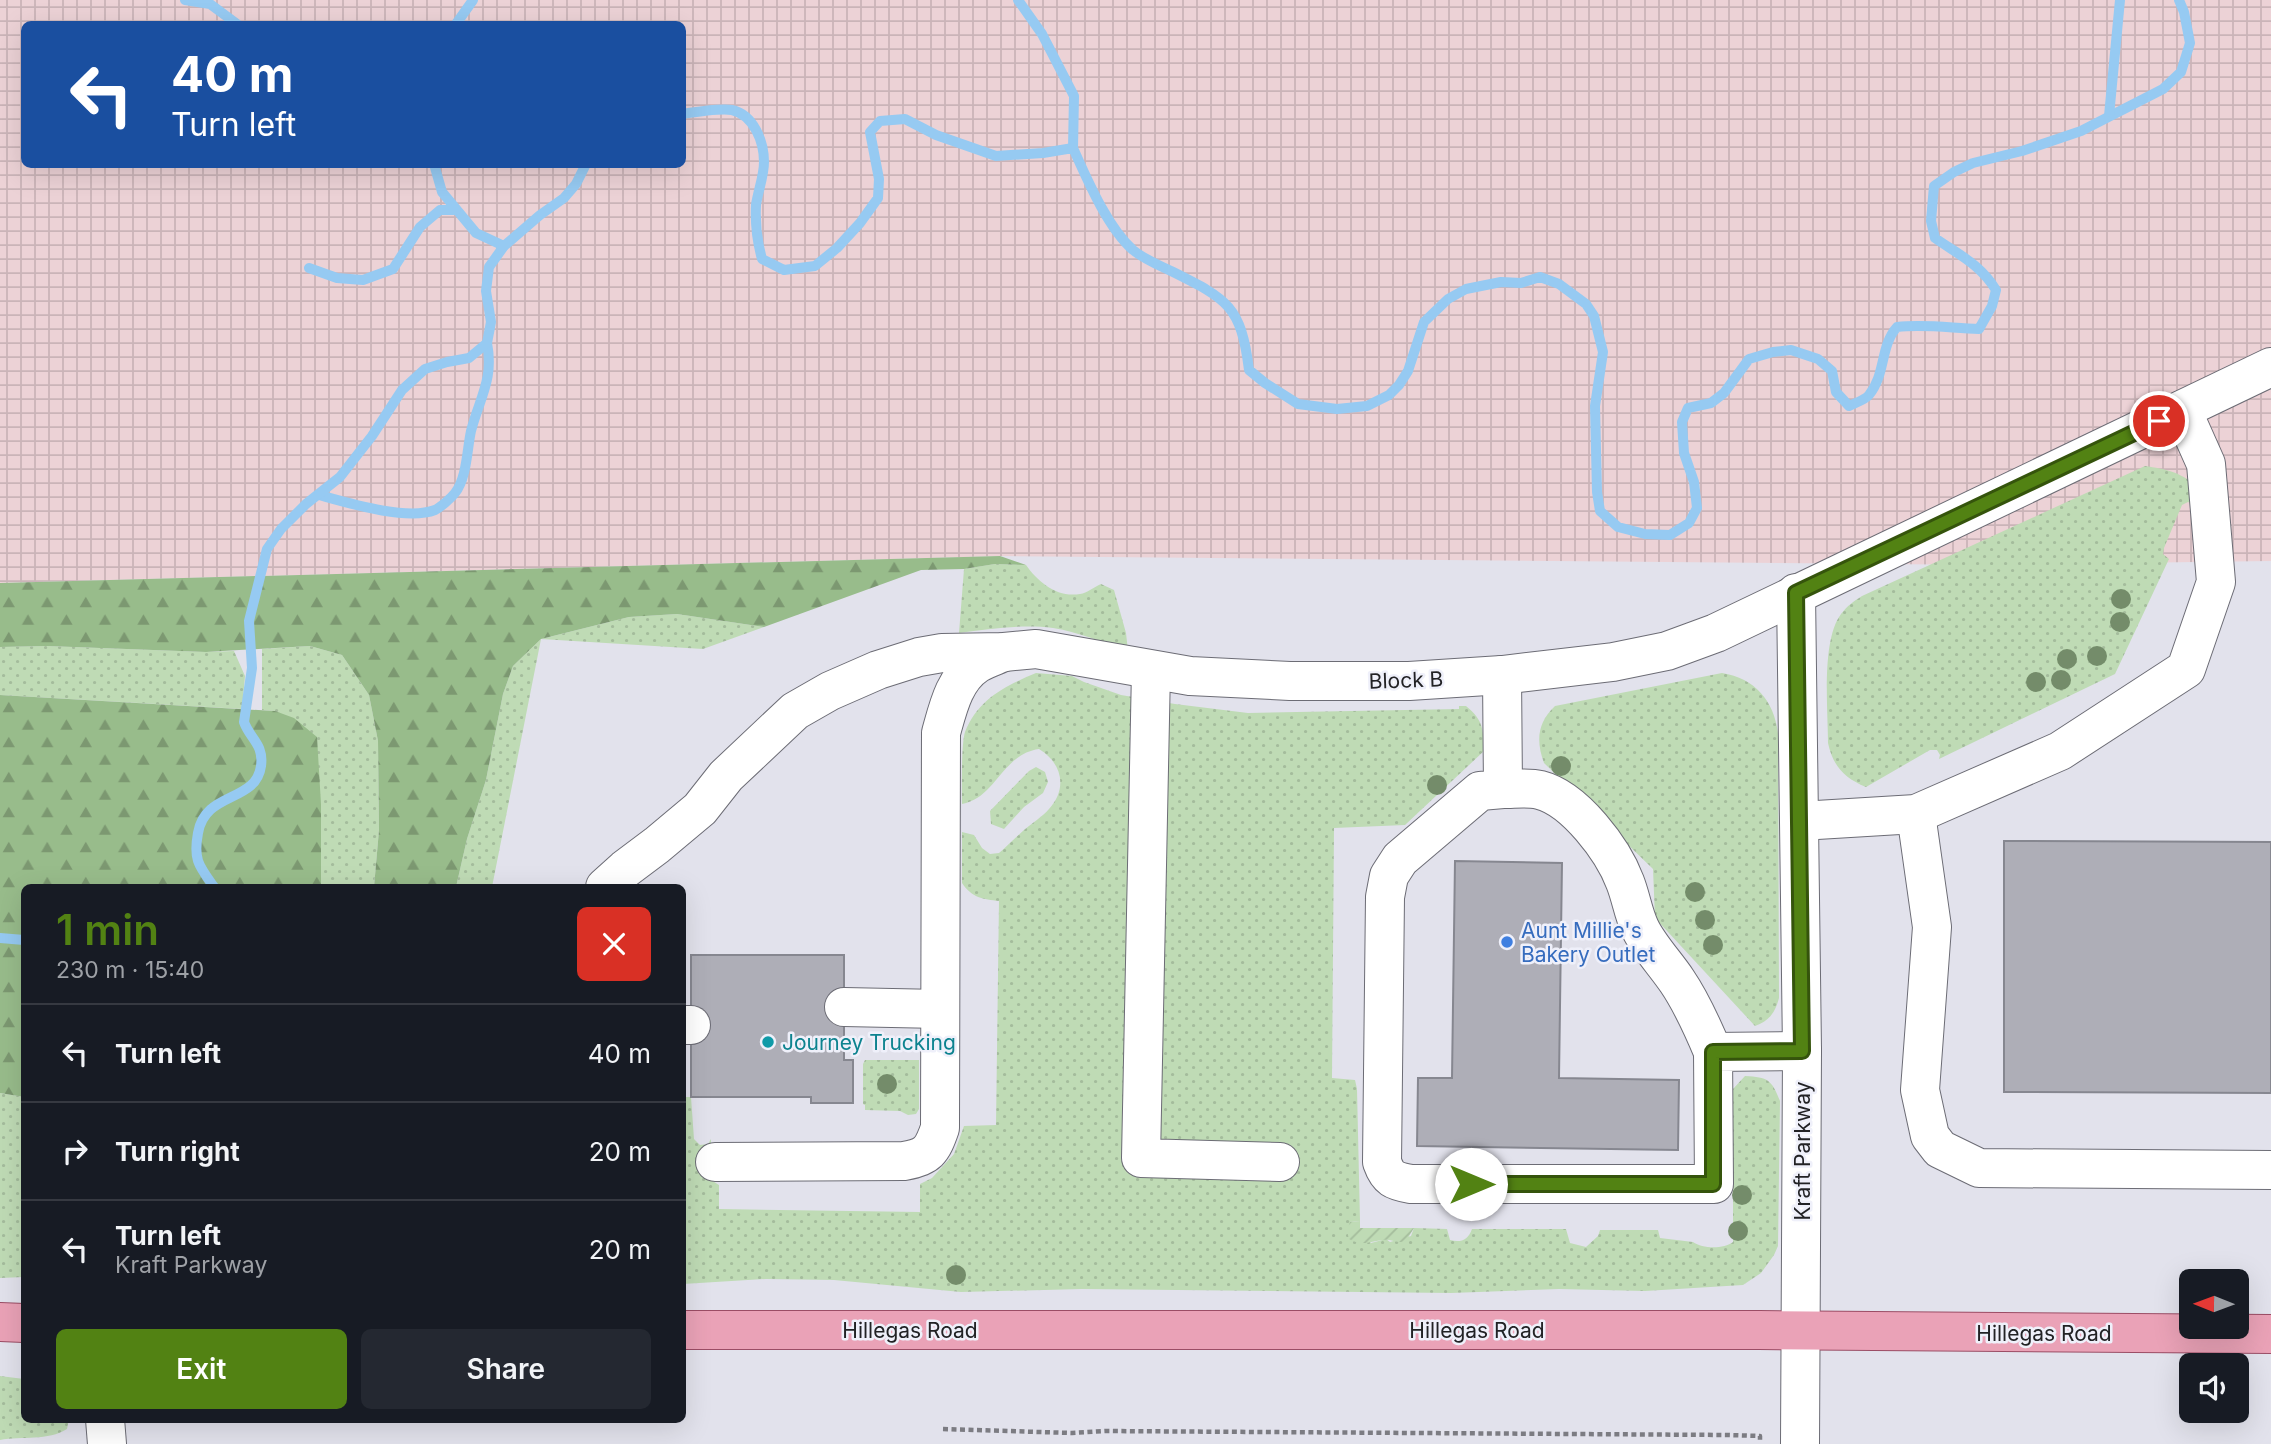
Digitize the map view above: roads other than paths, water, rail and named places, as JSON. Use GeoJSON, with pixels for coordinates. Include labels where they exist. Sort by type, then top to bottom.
{"type":"FeatureCollection","features":[{"type":"Feature","properties":{"kind":"main road"},"geometry":{"type":"LineString","coordinates":[[0,1322],[21,1323]]}},
{"type":"Feature","properties":{"kind":"main road","name":"Hillegas Road"},"geometry":{"type":"LineString","coordinates":[[686,1330],[2271,1334]]}},
{"type":"Feature","properties":{"kind":"street","name":"Block B"},"geometry":{"type":"LineString","coordinates":[[608,884],[700,809],[726,776],[794,711],[830,691],[878,670],[919,657],[942,653],[1036,649],[1190,676],[1290,681],[1409,681],[1502,676],[1614,662],[1667,651],[1716,633],[2271,367]]}},
{"type":"Feature","properties":{"kind":"street"},"geometry":{"type":"LineString","coordinates":[[1800,821],[1916,814],[2060,751],[2186,669],[2216,582],[2206,464],[2182,411]]}},
{"type":"Feature","properties":{"kind":"street","name":"Kraft Parkway"},"geometry":{"type":"LineString","coordinates":[[1796,593],[1802,1051],[1800,1444]]}},
{"type":"Feature","properties":{"kind":"street"},"geometry":{"type":"LineString","coordinates":[[715,1162],[904,1161],[920,1158],[933,1148],[940,1128],[941,733],[950,700],[960,681],[976,665],[1004,652]]}},
{"type":"Feature","properties":{"kind":"street"},"geometry":{"type":"LineString","coordinates":[[1151,670],[1140,1158],[1280,1161]]}},
{"type":"Feature","properties":{"kind":"street"},"geometry":{"type":"LineString","coordinates":[[1502,676],[1503,789]]}},
{"type":"Feature","properties":{"kind":"street"},"geometry":{"type":"LineString","coordinates":[[1480,791],[1544,791],[1563,803],[1597,834],[1608,848],[1619,868],[1640,928],[1678,982],[1713,1052],[1713,1184],[1397,1182],[1386,1174],[1382,1162],[1385,897],[1389,876],[1399,859],[1480,791]]}},
{"type":"Feature","properties":{"kind":"street"},"geometry":{"type":"LineString","coordinates":[[1916,814],[1932,928],[1920,1090],[1930,1136],[1940,1149],[1979,1168],[2271,1170]]}},
{"type":"Feature","properties":{"kind":"street"},"geometry":{"type":"LineString","coordinates":[[844,1007],[940,1009]]}},
{"type":"Feature","properties":{"kind":"street"},"geometry":{"type":"LineString","coordinates":[[1713,1052],[1802,1051]]}},
{"type":"Feature","properties":{"kind":"street"},"geometry":{"type":"LineString","coordinates":[[105,1423],[107,1444]]}},
{"type":"Feature","properties":{"kind":"waterway"},"geometry":{"type":"LineString","coordinates":[[185,0],[210,4],[233,21]]}},
{"type":"Feature","properties":{"kind":"waterway"},"geometry":{"type":"LineString","coordinates":[[458,21],[473,0]]}},
{"type":"Feature","properties":{"kind":"waterway"},"geometry":{"type":"LineString","coordinates":[[1018,0],[1042,34],[1074,96],[1073,148]]}},
{"type":"Feature","properties":{"kind":"waterway"},"geometry":{"type":"LineString","coordinates":[[2109,116],[2120,0]]}},
{"type":"Feature","properties":{"kind":"waterway"},"geometry":{"type":"LineString","coordinates":[[686,114],[732,110],[752,123],[764,154],[756,212],[760,252],[762,259],[784,270],[815,266],[837,248],[878,198],[879,179],[870,132],[880,121],[905,119],[936,135],[996,156],[1073,148],[1098,202],[1124,240],[1142,256],[1218,297],[1236,317],[1246,348],[1249,370],[1298,404],[1337,409],[1367,406],[1389,395],[1408,371],[1424,322],[1448,299],[1466,289],[1501,282],[1521,283],[1540,277],[1559,284],[1586,304],[1594,316],[1603,352],[1595,406],[1600,511],[1618,527],[1645,534],[1670,535],[1689,523],[1697,508],[1694,482],[1684,453],[1682,422],[1688,408],[1711,403],[1724,393],[1749,359],[1791,350],[1818,359],[1832,371],[1836,392],[1849,406],[1867,397],[1874,387],[1888,343],[1897,327],[1979,329],[1992,306],[1996,290],[1976,267],[1935,238],[1931,221],[1934,186],[1973,163],[2022,151],[2081,131],[2163,89],[2181,72],[2190,43],[2179,0]]}},
{"type":"Feature","properties":{"kind":"waterway"},"geometry":{"type":"LineString","coordinates":[[435,168],[442,192],[476,233],[504,246]]}},
{"type":"Feature","properties":{"kind":"waterway"},"geometry":{"type":"LineString","coordinates":[[212,884],[201,868],[197,856],[198,833],[203,820],[210,810],[250,786],[257,778],[261,766],[259,747],[244,722],[252,668],[249,621],[267,549],[281,529],[306,504],[340,477],[372,436],[402,390],[425,369],[469,358],[487,343],[491,322],[486,291],[489,267],[504,246],[564,198],[576,184],[584,168]]}},
{"type":"Feature","properties":{"kind":"waterway"},"geometry":{"type":"LineString","coordinates":[[309,268],[337,278],[363,280],[393,269],[420,227],[440,210],[456,210]]}},
{"type":"Feature","properties":{"kind":"waterway"},"geometry":{"type":"LineString","coordinates":[[319,495],[377,510],[409,513],[435,510],[448,500],[462,480],[471,431],[485,388],[489,367],[487,343]]}},
{"type":"Feature","properties":{"kind":"waterway"},"geometry":{"type":"LineString","coordinates":[[0,938],[21,940]]}},
{"type":"Feature","properties":{"kind":"place","name":"Aunt Millie's Bakery Outlet"},"geometry":{"type":"Point","coordinates":[1507,942]}},
{"type":"Feature","properties":{"kind":"place","name":"Journey Trucking"},"geometry":{"type":"Point","coordinates":[768,1042]}}]}
